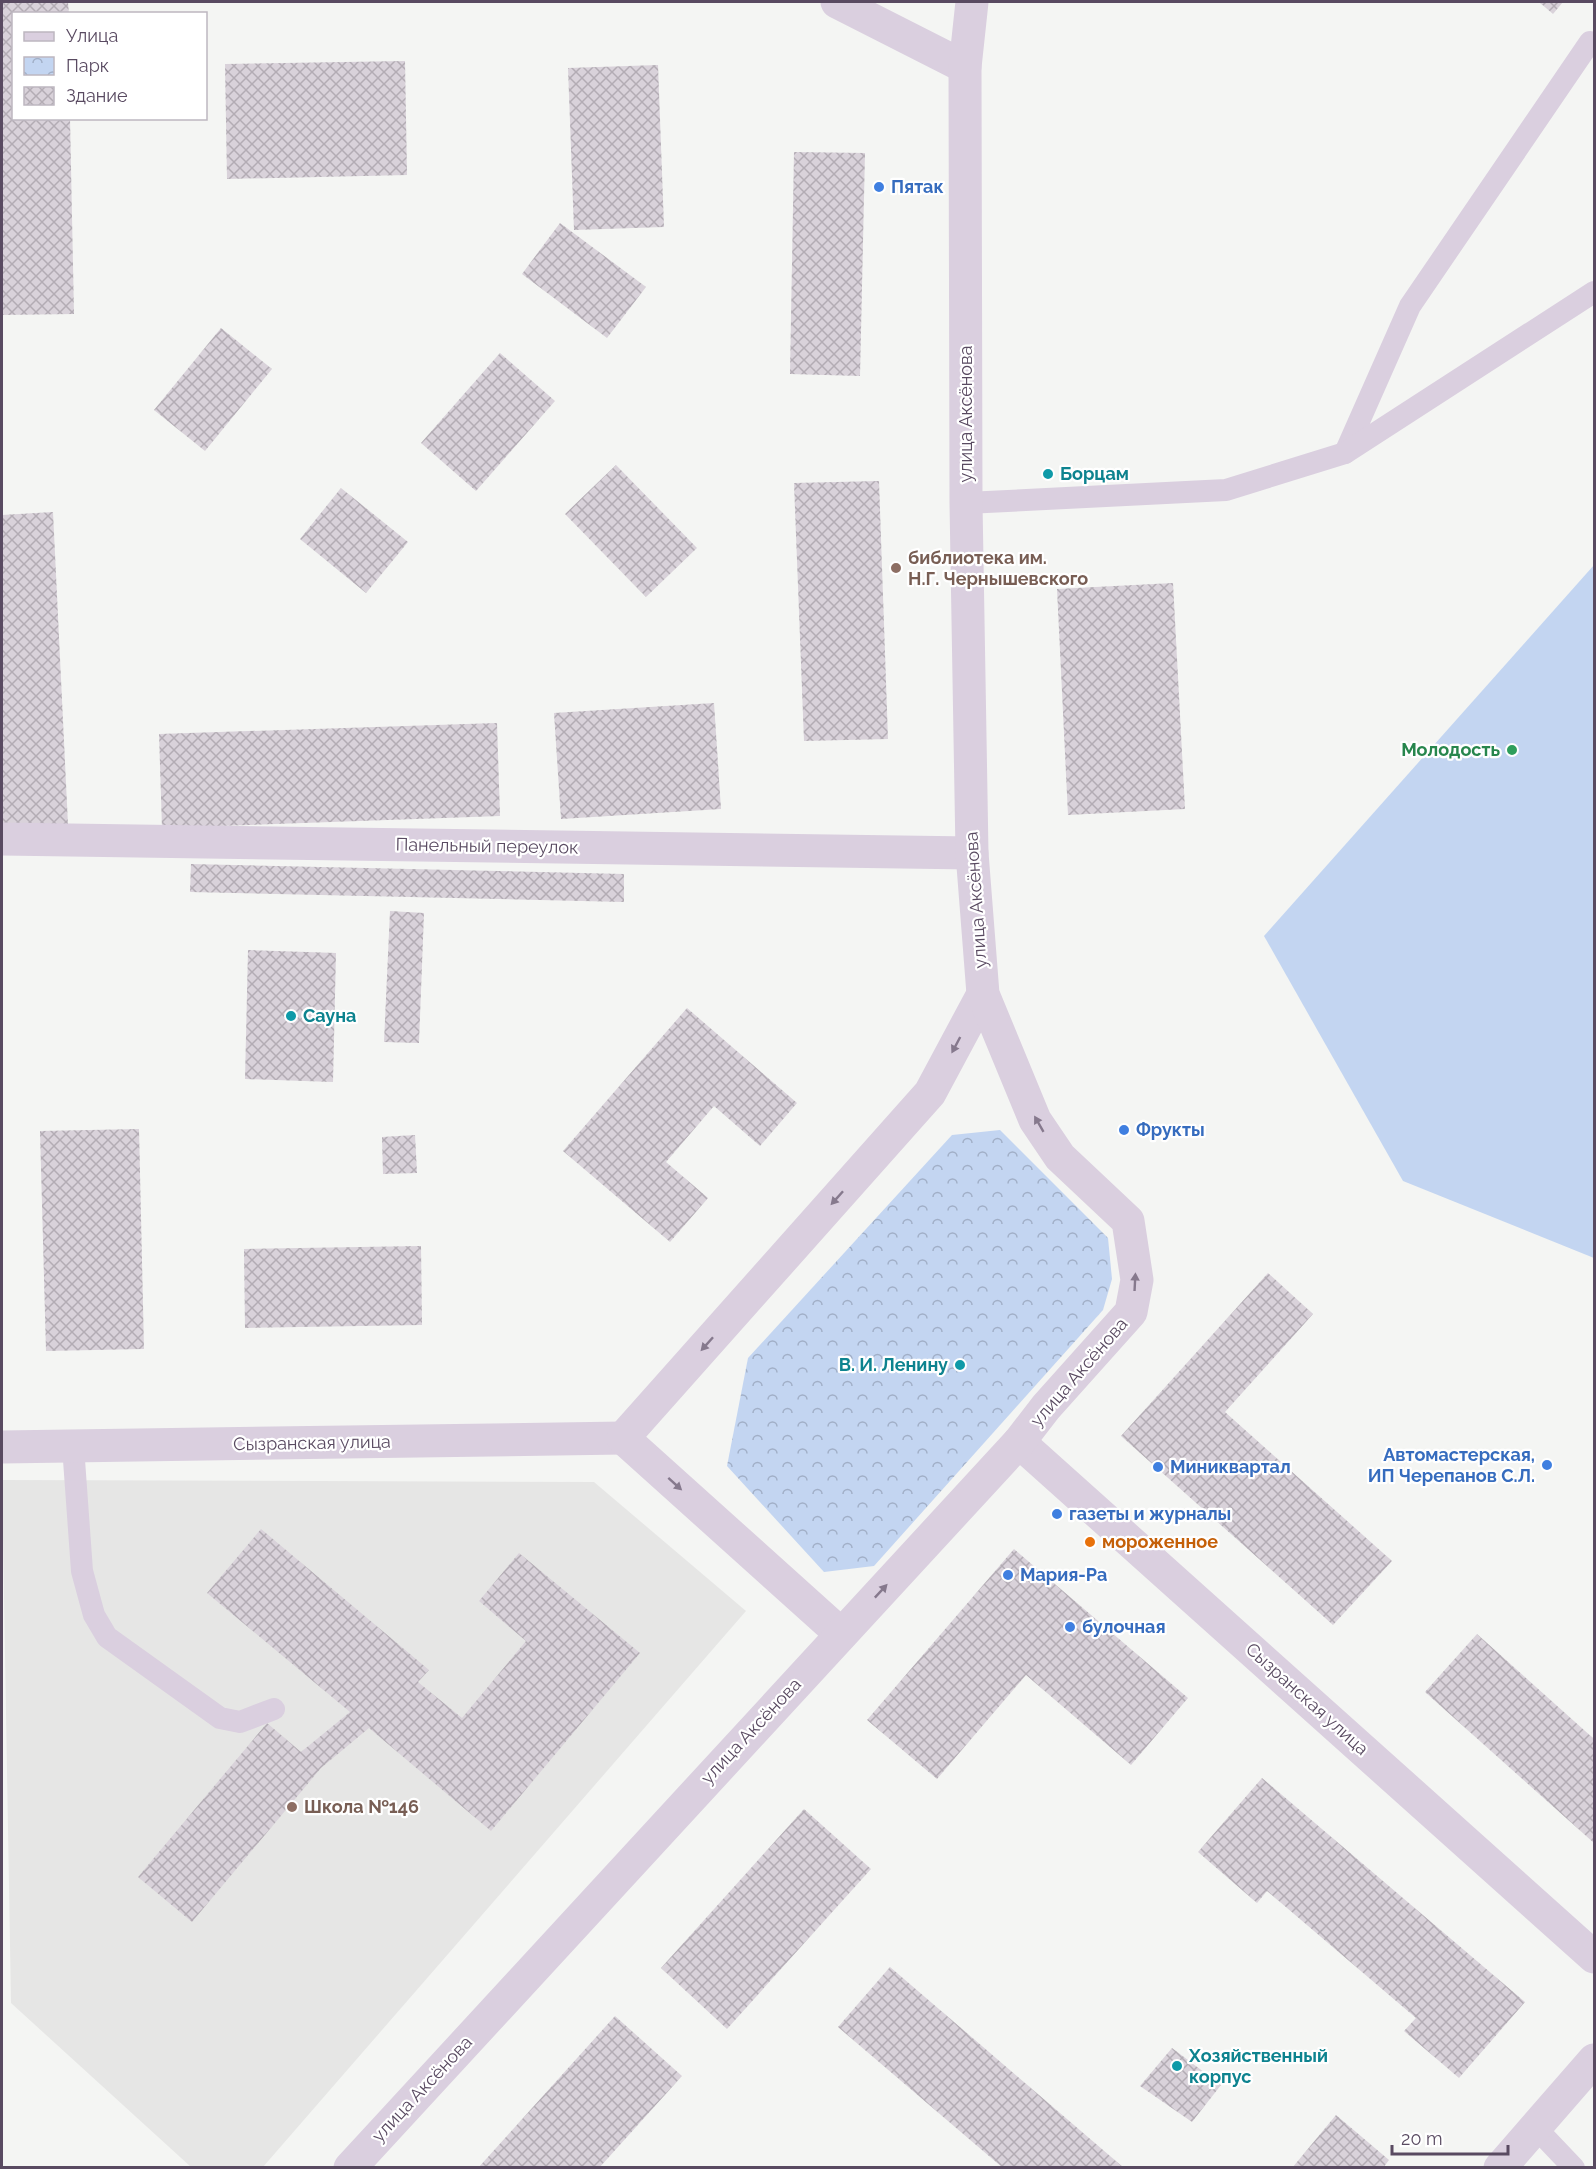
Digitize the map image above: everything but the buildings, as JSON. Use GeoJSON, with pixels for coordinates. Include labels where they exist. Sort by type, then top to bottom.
{"type":"FeatureCollection","features":[{"type":"Feature","properties":{"kind":"street"},"geometry":{"type":"LineString","coordinates":[[837,2],[965,67]]}},
{"type":"Feature","properties":{"kind":"street","name":"улица Аксёнова"},"geometry":{"type":"LineString","coordinates":[[350,2168],[1019,1442],[1046,1407],[1131,1312],[1137,1280],[1128,1221],[1060,1157],[1035,1120],[983,994],[972,853],[966,503],[965,67],[972,2]]}},
{"type":"Feature","properties":{"kind":"street","name":"Панельный переулок"},"geometry":{"type":"LineString","coordinates":[[2,839],[972,853]]}},
{"type":"Feature","properties":{"kind":"street"},"geometry":{"type":"LineString","coordinates":[[841,1634],[623,1438],[930,1093],[983,994]]}},
{"type":"Feature","properties":{"kind":"street","name":"Сызранская улица"},"geometry":{"type":"LineString","coordinates":[[2,1447],[623,1438]]}},
{"type":"Feature","properties":{"kind":"street","name":"Сызранская улица"},"geometry":{"type":"LineString","coordinates":[[1019,1442],[1594,1957]]}},
{"type":"Feature","properties":{"kind":"street"},"geometry":{"type":"LineString","coordinates":[[1500,2168],[1594,2060]]}},
{"type":"Feature","properties":{"kind":"lane"},"geometry":{"type":"LineString","coordinates":[[1345,453],[1410,306],[1590,42]]}},
{"type":"Feature","properties":{"kind":"lane"},"geometry":{"type":"LineString","coordinates":[[966,503],[1226,490],[1345,453],[1594,292]]}},
{"type":"Feature","properties":{"kind":"lane"},"geometry":{"type":"LineString","coordinates":[[73,1446],[82,1571],[93,1615],[107,1637],[220,1718],[240,1722],[274,1709]]}},
{"type":"Feature","properties":{"kind":"lane"},"geometry":{"type":"LineString","coordinates":[[1535,2127],[1574,2168]]}},
{"type":"Feature","properties":{"kind":"shaded area","name":"Школа №146"},"geometry":{"type":"Polygon","coordinates":[[[2,1480],[594,1482],[746,1611],[263,2167],[191,2167],[11,2003],[2,1480]]]}},
{"type":"Feature","properties":{"kind":"green space","name":"Молодость"},"geometry":{"type":"Polygon","coordinates":[[[1594,565],[1594,1258],[1403,1181],[1264,936],[1594,565]]]}},
{"type":"Feature","properties":{"kind":"green space"},"geometry":{"type":"Polygon","coordinates":[[[1000,1130],[1108,1238],[1112,1279],[1103,1310],[874,1566],[824,1572],[727,1466],[748,1358],[952,1135],[1000,1130]]]}},
{"type":"Feature","properties":{"kind":"place","name":"Пятак"},"geometry":{"type":"Point","coordinates":[879,187]}},
{"type":"Feature","properties":{"kind":"place","name":"Борцам"},"geometry":{"type":"Point","coordinates":[1048,474]}},
{"type":"Feature","properties":{"kind":"place","name":"библиотека им. Н.Г. Чернышевского"},"geometry":{"type":"Point","coordinates":[896,568]}},
{"type":"Feature","properties":{"kind":"place","name":"Молодость"},"geometry":{"type":"Point","coordinates":[1512,750]}},
{"type":"Feature","properties":{"kind":"place","name":"Сауна"},"geometry":{"type":"Point","coordinates":[291,1016]}},
{"type":"Feature","properties":{"kind":"place","name":"Фрукты"},"geometry":{"type":"Point","coordinates":[1124,1130]}},
{"type":"Feature","properties":{"kind":"place","name":"В. И. Ленину"},"geometry":{"type":"Point","coordinates":[960,1365]}},
{"type":"Feature","properties":{"kind":"place","name":"Автомастерская, ИП Черепанов С.Л."},"geometry":{"type":"Point","coordinates":[1547,1465]}},
{"type":"Feature","properties":{"kind":"place","name":"Миниквартал"},"geometry":{"type":"Point","coordinates":[1158,1467]}},
{"type":"Feature","properties":{"kind":"place","name":"газеты и журналы"},"geometry":{"type":"Point","coordinates":[1057,1514]}},
{"type":"Feature","properties":{"kind":"place","name":"мороженное"},"geometry":{"type":"Point","coordinates":[1090,1542]}},
{"type":"Feature","properties":{"kind":"place","name":"Мария-Ра"},"geometry":{"type":"Point","coordinates":[1008,1575]}},
{"type":"Feature","properties":{"kind":"place","name":"булочная"},"geometry":{"type":"Point","coordinates":[1070,1627]}},
{"type":"Feature","properties":{"kind":"place","name":"Школа №146"},"geometry":{"type":"Point","coordinates":[292,1807]}},
{"type":"Feature","properties":{"kind":"place","name":"Хозяйственный корпус"},"geometry":{"type":"Point","coordinates":[1177,2066]}}]}
